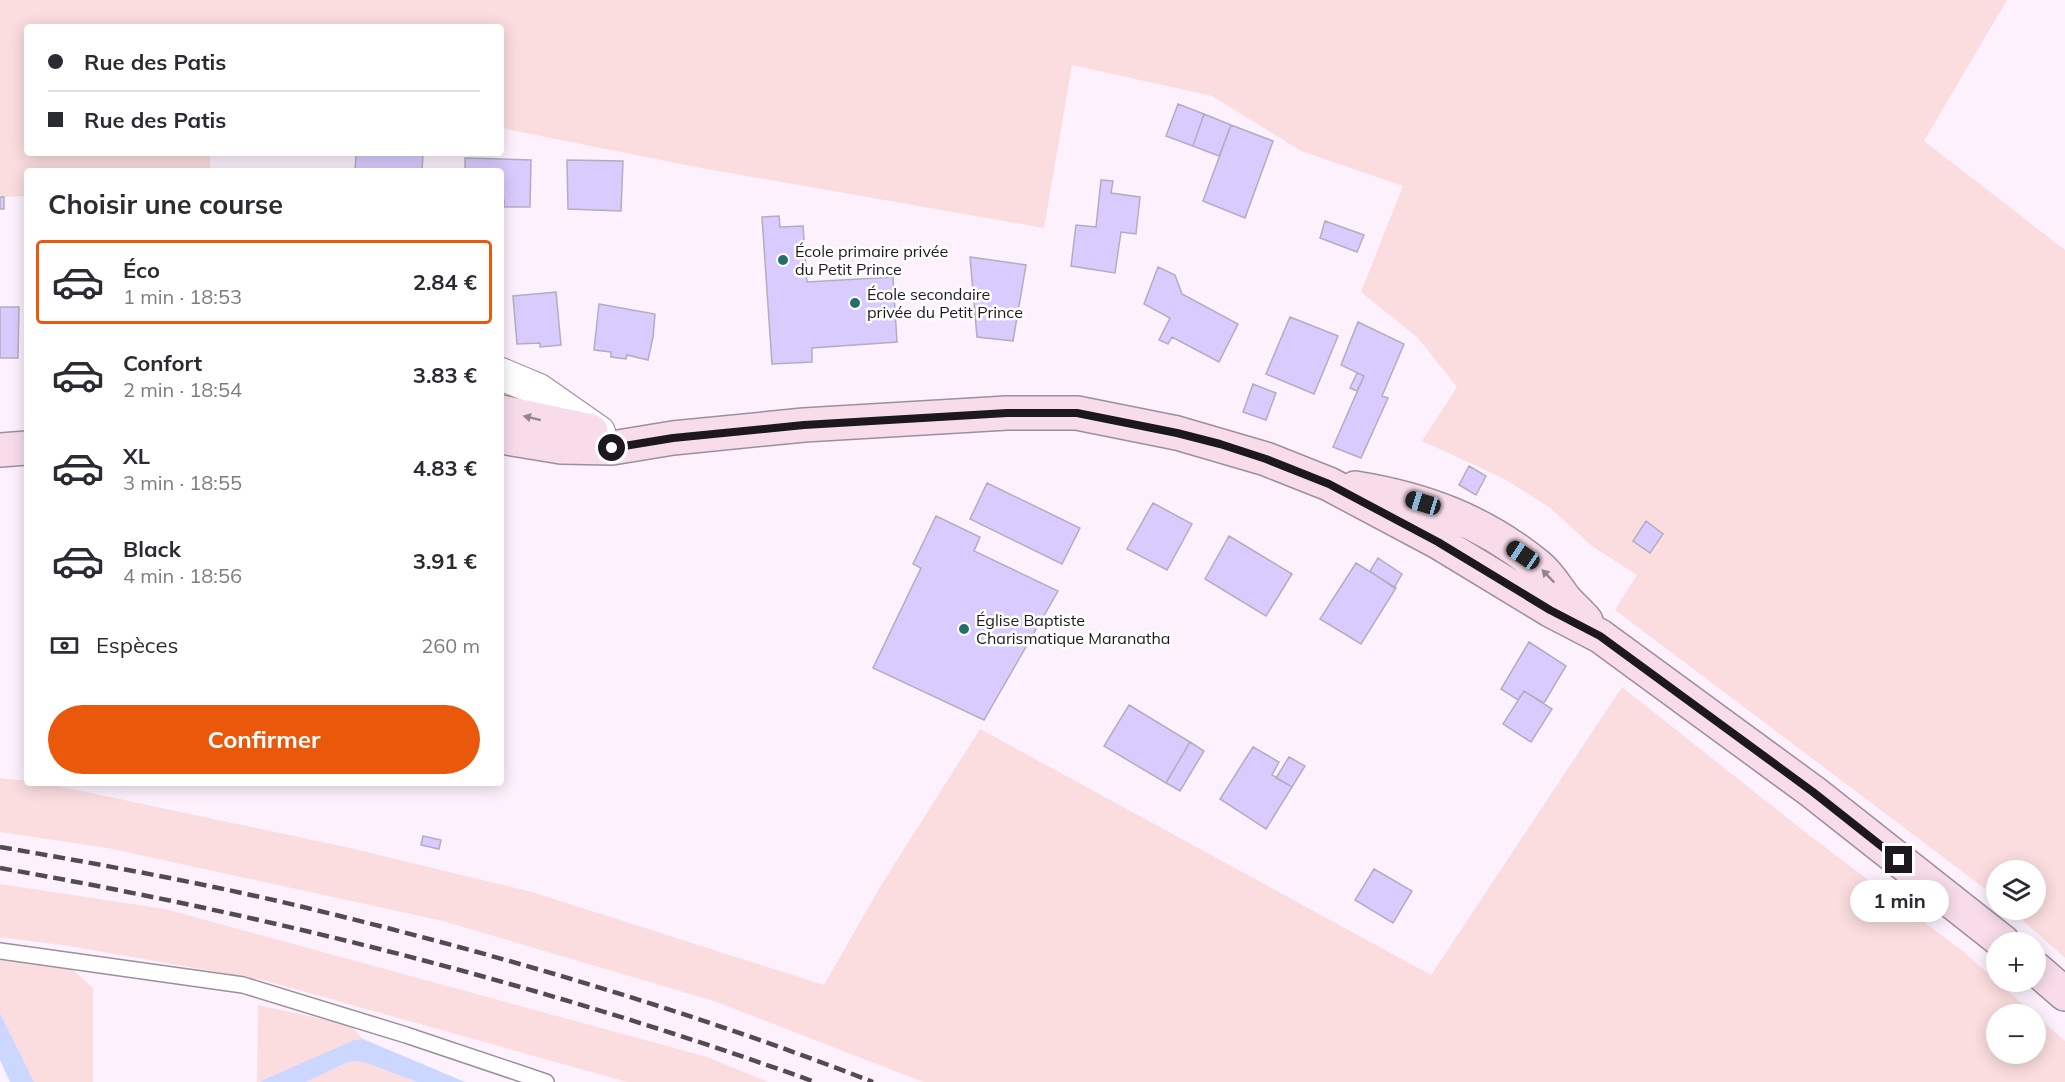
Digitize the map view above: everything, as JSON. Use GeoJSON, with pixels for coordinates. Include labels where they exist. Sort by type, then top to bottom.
{"type":"FeatureCollection","features":[{"type":"Feature","properties":{"kind":"main road"},"geometry":{"type":"LineString","coordinates":[[504,413],[599,432],[673,438]]}},
{"type":"Feature","properties":{"kind":"main road"},"geometry":{"type":"LineString","coordinates":[[504,437],[561,447],[612,448],[673,438],[804,425],[965,415],[1077,413],[1177,433],[1266,459],[1329,484],[1438,542],[1550,610],[1600,636],[1813,792],[1990,932]]}},
{"type":"Feature","properties":{"kind":"main road"},"geometry":{"type":"LineString","coordinates":[[0,450],[24,448]]}},
{"type":"Feature","properties":{"kind":"main road"},"geometry":{"type":"LineString","coordinates":[[2046,978],[2065,994]]}},
{"type":"Feature","properties":{"kind":"street"},"geometry":{"type":"LineString","coordinates":[[504,375],[539,390],[599,432]]}},
{"type":"Feature","properties":{"kind":"lane"},"geometry":{"type":"LineString","coordinates":[[0,951],[243,985],[406,1035],[546,1082]]}},
{"type":"Feature","properties":{"kind":"shaded area"},"geometry":{"type":"Polygon","coordinates":[[[0,0],[2007,0],[1924,141],[2065,250],[2065,958],[2046,941],[2046,932],[2036,932],[2022,920],[2046,920],[2046,860],[1986,860],[1986,889],[1615,610],[1637,575],[1592,546],[1549,507],[1503,478],[1422,441],[1457,387],[1418,338],[1361,292],[1403,186],[1301,151],[1212,96],[1072,65],[1044,228],[696,167],[504,129],[504,24],[24,24],[24,156],[210,156],[210,168],[24,168],[24,196],[0,197],[0,0]]]}},
{"type":"Feature","properties":{"kind":"shaded area"},"geometry":{"type":"Polygon","coordinates":[[[1622,687],[1805,832],[1965,953],[1986,972],[1986,992],[2009,992],[2023,1004],[1986,1004],[1986,1064],[2046,1064],[2046,1024],[2065,1041],[2065,1082],[923,1082],[714,1001],[443,921],[108,848],[0,832],[0,778],[24,781],[24,786],[58,786],[350,848],[532,892],[824,985],[880,887],[980,729],[1431,975],[1622,687]]]}},
{"type":"Feature","properties":{"kind":"shaded area"},"geometry":{"type":"Polygon","coordinates":[[[0,884],[165,909],[707,1057],[768,1082],[627,1082],[263,980],[69,946],[0,937],[0,884]]]}},
{"type":"Feature","properties":{"kind":"shaded area"},"geometry":{"type":"Polygon","coordinates":[[[0,957],[73,970],[93,988],[93,1082],[34,1082],[0,1013],[0,957]]]}},
{"type":"Feature","properties":{"kind":"shaded area"},"geometry":{"type":"Polygon","coordinates":[[[258,1005],[350,1025],[363,1039],[354,1040],[271,1078],[257,1082],[258,1005]]]}},
{"type":"Feature","properties":{"kind":"shaded area"},"geometry":{"type":"Polygon","coordinates":[[[354,1061],[367,1063],[417,1082],[306,1082],[354,1061]]]}},
{"type":"Feature","properties":{"kind":"water"},"geometry":{"type":"Polygon","coordinates":[[[0,1013],[34,1082],[10,1082],[0,1060],[0,1013]]]}},
{"type":"Feature","properties":{"kind":"water"},"geometry":{"type":"Polygon","coordinates":[[[363,1039],[465,1082],[417,1082],[367,1063],[354,1061],[306,1082],[259,1082],[354,1040],[363,1039]]]}},
{"type":"Feature","properties":{"kind":"building"},"geometry":{"type":"Polygon","coordinates":[[[1178,104],[1204,114],[1193,146],[1166,136],[1178,104]]]}},
{"type":"Feature","properties":{"kind":"building"},"geometry":{"type":"Polygon","coordinates":[[[1204,114],[1231,125],[1219,156],[1193,146],[1204,114]]]}},
{"type":"Feature","properties":{"kind":"building"},"geometry":{"type":"Polygon","coordinates":[[[1231,125],[1273,141],[1245,218],[1203,201],[1231,125]]]}},
{"type":"Feature","properties":{"kind":"building"},"geometry":{"type":"Polygon","coordinates":[[[356,156],[423,156],[422,168],[355,168],[356,156]]]}},
{"type":"Feature","properties":{"kind":"building"},"geometry":{"type":"Polygon","coordinates":[[[465,158],[531,160],[530,207],[504,207],[504,168],[465,168],[465,158]]]}},
{"type":"Feature","properties":{"kind":"building"},"geometry":{"type":"Polygon","coordinates":[[[567,160],[623,161],[621,211],[568,209],[567,160]]]}},
{"type":"Feature","properties":{"kind":"building"},"geometry":{"type":"Polygon","coordinates":[[[1101,180],[1113,181],[1111,193],[1140,197],[1136,234],[1121,232],[1115,273],[1071,266],[1076,225],[1096,227],[1101,180]]]}},
{"type":"Feature","properties":{"kind":"building"},"geometry":{"type":"Polygon","coordinates":[[[0,197],[4,197],[4,209],[0,209],[0,197]]]}},
{"type":"Feature","properties":{"kind":"building"},"geometry":{"type":"Polygon","coordinates":[[[779,216],[780,227],[803,226],[807,282],[893,277],[897,342],[812,348],[812,362],[772,364],[762,217],[779,216]]]}},
{"type":"Feature","properties":{"kind":"building"},"geometry":{"type":"Polygon","coordinates":[[[1325,221],[1364,235],[1357,252],[1320,238],[1325,221]]]}},
{"type":"Feature","properties":{"kind":"building"},"geometry":{"type":"Polygon","coordinates":[[[970,257],[1026,265],[1013,341],[977,337],[970,257]]]}},
{"type":"Feature","properties":{"kind":"building"},"geometry":{"type":"Polygon","coordinates":[[[1158,267],[1175,275],[1182,294],[1238,324],[1219,362],[1172,337],[1168,344],[1159,340],[1170,318],[1144,304],[1158,267]]]}},
{"type":"Feature","properties":{"kind":"building"},"geometry":{"type":"Polygon","coordinates":[[[556,292],[561,345],[540,347],[540,343],[517,344],[513,296],[556,292]]]}},
{"type":"Feature","properties":{"kind":"building"},"geometry":{"type":"Polygon","coordinates":[[[599,304],[655,314],[648,360],[627,355],[626,359],[611,357],[611,352],[594,350],[599,304]]]}},
{"type":"Feature","properties":{"kind":"building"},"geometry":{"type":"Polygon","coordinates":[[[0,307],[19,307],[18,358],[0,358],[0,307]]]}},
{"type":"Feature","properties":{"kind":"building"},"geometry":{"type":"Polygon","coordinates":[[[1290,317],[1338,336],[1314,394],[1266,374],[1290,317]]]}},
{"type":"Feature","properties":{"kind":"building"},"geometry":{"type":"Polygon","coordinates":[[[1358,322],[1404,344],[1382,396],[1388,398],[1361,458],[1333,447],[1364,376],[1341,365],[1358,322]]]}},
{"type":"Feature","properties":{"kind":"building"},"geometry":{"type":"Polygon","coordinates":[[[1357,373],[1364,376],[1357,391],[1350,388],[1357,373]]]}},
{"type":"Feature","properties":{"kind":"building"},"geometry":{"type":"Polygon","coordinates":[[[1253,384],[1276,393],[1266,420],[1243,412],[1253,384]]]}},
{"type":"Feature","properties":{"kind":"building"},"geometry":{"type":"Polygon","coordinates":[[[1469,466],[1486,476],[1476,495],[1459,485],[1469,466]]]}},
{"type":"Feature","properties":{"kind":"building"},"geometry":{"type":"Polygon","coordinates":[[[987,483],[1080,528],[1062,564],[970,519],[987,483]]]}},
{"type":"Feature","properties":{"kind":"building"},"geometry":{"type":"Polygon","coordinates":[[[1153,503],[1192,524],[1167,570],[1127,549],[1153,503]]]}},
{"type":"Feature","properties":{"kind":"building","name":"Église Baptiste Charismatique Maranatha"},"geometry":{"type":"Polygon","coordinates":[[[936,516],[980,537],[974,551],[1058,591],[984,720],[873,668],[921,568],[913,564],[936,516]]]}},
{"type":"Feature","properties":{"kind":"building"},"geometry":{"type":"Polygon","coordinates":[[[1646,521],[1663,534],[1650,553],[1633,541],[1646,521]]]}},
{"type":"Feature","properties":{"kind":"building"},"geometry":{"type":"Polygon","coordinates":[[[1229,536],[1292,574],[1266,616],[1205,579],[1229,536]]]}},
{"type":"Feature","properties":{"kind":"building"},"geometry":{"type":"Polygon","coordinates":[[[1378,558],[1402,574],[1394,588],[1370,571],[1378,558]]]}},
{"type":"Feature","properties":{"kind":"building"},"geometry":{"type":"Polygon","coordinates":[[[1356,563],[1396,588],[1361,644],[1320,619],[1356,563]]]}},
{"type":"Feature","properties":{"kind":"building"},"geometry":{"type":"Polygon","coordinates":[[[1529,642],[1566,666],[1544,703],[1524,691],[1518,700],[1501,689],[1529,642]]]}},
{"type":"Feature","properties":{"kind":"building"},"geometry":{"type":"Polygon","coordinates":[[[1524,691],[1552,709],[1531,742],[1503,724],[1524,691]]]}},
{"type":"Feature","properties":{"kind":"building"},"geometry":{"type":"Polygon","coordinates":[[[1129,705],[1190,742],[1166,783],[1104,746],[1129,705]]]}},
{"type":"Feature","properties":{"kind":"building"},"geometry":{"type":"Polygon","coordinates":[[[1190,742],[1204,751],[1180,791],[1166,783],[1190,742]]]}},
{"type":"Feature","properties":{"kind":"building"},"geometry":{"type":"Polygon","coordinates":[[[1253,747],[1279,762],[1272,775],[1292,787],[1266,829],[1220,799],[1253,747]]]}},
{"type":"Feature","properties":{"kind":"building"},"geometry":{"type":"Polygon","coordinates":[[[1289,757],[1305,766],[1292,787],[1276,778],[1289,757]]]}},
{"type":"Feature","properties":{"kind":"building"},"geometry":{"type":"Polygon","coordinates":[[[423,836],[441,840],[439,849],[421,845],[423,836]]]}},
{"type":"Feature","properties":{"kind":"building"},"geometry":{"type":"Polygon","coordinates":[[[1374,869],[1412,891],[1393,923],[1355,900],[1374,869]]]}},
{"type":"Feature","properties":{"kind":"railway"},"geometry":{"type":"LineString","coordinates":[[0,847],[221,889],[441,942],[659,1006],[873,1082]]}},
{"type":"Feature","properties":{"kind":"railway"},"geometry":{"type":"LineString","coordinates":[[0,868],[208,909],[412,957],[614,1015],[815,1082]]}},
{"type":"Feature","properties":{"kind":"place","name":"École primaire privée du Petit Prince"},"geometry":{"type":"Point","coordinates":[783,260]}},
{"type":"Feature","properties":{"kind":"place","name":"École secondaire privée du Petit Prince"},"geometry":{"type":"Point","coordinates":[855,303]}},
{"type":"Feature","properties":{"kind":"place","name":"Église Baptiste Charismatique Maranatha"},"geometry":{"type":"Point","coordinates":[964,629]}},
{"type":"Feature","properties":{"kind":"route"},"geometry":{"type":"LineString","coordinates":[[612,448],[673,438],[804,425],[1007,413],[1077,413],[1119,420],[1220,444],[1329,484],[1438,542],[1550,610],[1600,636],[1813,792],[1899,860]]}}]}
